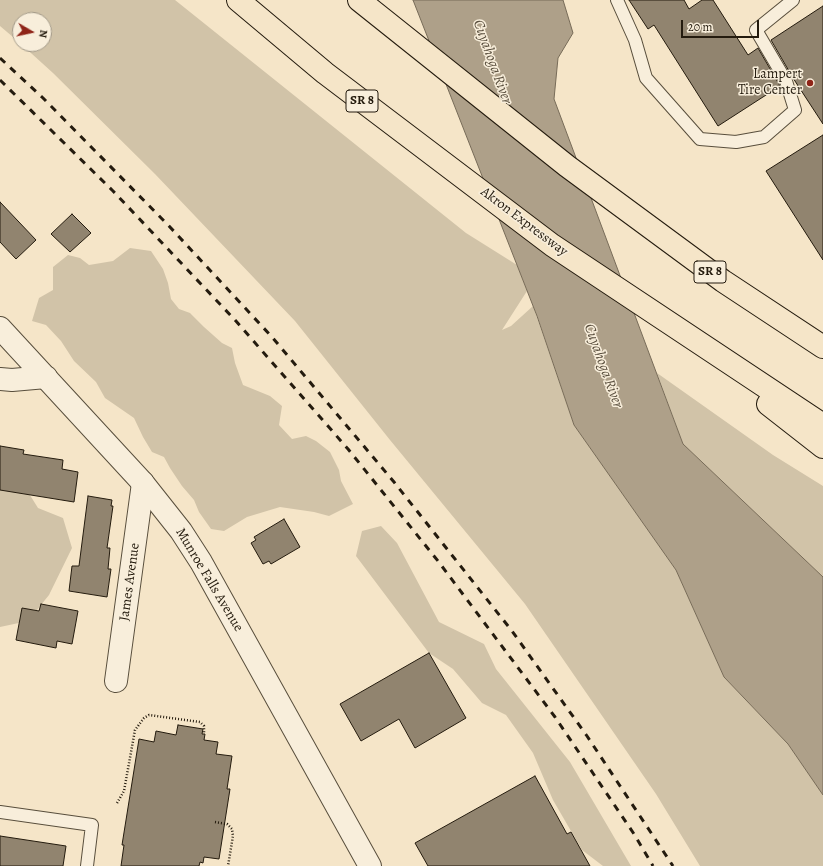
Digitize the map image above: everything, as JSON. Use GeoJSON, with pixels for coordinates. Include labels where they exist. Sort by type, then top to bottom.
{"type":"FeatureCollection","features":[{"type":"Feature","properties":{"kind":"highway","name":"Akron Expressway"},"geometry":{"type":"LineString","coordinates":[[238,0],[325,74],[489,196],[552,245],[823,425]]}},
{"type":"Feature","properties":{"kind":"highway","name":"SR 8"},"geometry":{"type":"LineString","coordinates":[[359,0],[566,166],[722,282],[823,347]]}},
{"type":"Feature","properties":{"kind":"highway"},"geometry":{"type":"LineString","coordinates":[[638,302],[823,447]]}},
{"type":"Feature","properties":{"kind":"street","name":"Munroe Falls Avenue"},"geometry":{"type":"LineString","coordinates":[[0,328],[143,483],[181,531],[201,562],[370,866]]}},
{"type":"Feature","properties":{"kind":"street"},"geometry":{"type":"LineString","coordinates":[[0,379],[12,380],[46,378]]}},
{"type":"Feature","properties":{"kind":"street","name":"James Avenue"},"geometry":{"type":"LineString","coordinates":[[116,681],[143,483]]}},
{"type":"Feature","properties":{"kind":"lane"},"geometry":{"type":"LineString","coordinates":[[618,0],[635,40],[646,78],[700,139],[736,142],[764,137],[795,110],[786,82],[756,30],[793,0]]}},
{"type":"Feature","properties":{"kind":"lane"},"geometry":{"type":"LineString","coordinates":[[0,812],[92,825],[87,866]]}},
{"type":"Feature","properties":{"kind":"path"},"geometry":{"type":"LineString","coordinates":[[117,803],[124,791],[135,730],[144,718],[149,715],[188,719],[200,722],[204,726],[204,734]]}},
{"type":"Feature","properties":{"kind":"path"},"geometry":{"type":"LineString","coordinates":[[215,822],[227,824],[232,829],[233,836],[228,866]]}},
{"type":"Feature","properties":{"kind":"shaded area"},"geometry":{"type":"Polygon","coordinates":[[[0,0],[175,0],[466,233],[517,265],[527,291],[502,330],[511,326],[533,306],[574,425],[676,570],[724,677],[788,744],[823,795],[823,866],[700,866],[656,794],[525,604],[390,440],[295,321],[155,174],[30,52],[52,52],[52,12],[12,12],[12,36],[0,26],[0,0]]]}},
{"type":"Feature","properties":{"kind":"shaded area"},"geometry":{"type":"Polygon","coordinates":[[[130,248],[151,251],[163,269],[168,283],[171,299],[179,309],[190,313],[222,343],[232,348],[235,363],[243,385],[270,396],[282,406],[279,425],[292,439],[306,436],[316,441],[330,452],[339,470],[341,481],[353,504],[329,516],[314,512],[280,507],[247,517],[224,531],[211,529],[199,512],[194,500],[182,486],[164,457],[152,452],[134,418],[105,398],[96,382],[74,361],[61,341],[46,325],[32,321],[39,298],[53,290],[53,267],[68,255],[80,258],[89,265],[113,261],[130,248]]]}},
{"type":"Feature","properties":{"kind":"shaded area"},"geometry":{"type":"Polygon","coordinates":[[[657,373],[773,455],[823,486],[823,577],[683,444],[657,373]]]}},
{"type":"Feature","properties":{"kind":"shaded area"},"geometry":{"type":"Polygon","coordinates":[[[0,447],[38,508],[63,518],[72,548],[49,595],[28,621],[0,627],[0,447]]]}},
{"type":"Feature","properties":{"kind":"shaded area"},"geometry":{"type":"Polygon","coordinates":[[[381,526],[397,543],[439,622],[484,644],[496,669],[570,762],[631,866],[603,866],[582,850],[553,800],[533,753],[506,715],[482,703],[453,669],[429,653],[356,556],[362,531],[381,526]]]}},
{"type":"Feature","properties":{"kind":"water","name":"Cuyahoga River"},"geometry":{"type":"Polygon","coordinates":[[[413,0],[563,0],[573,33],[558,58],[554,99],[683,444],[823,577],[823,795],[788,744],[724,677],[676,570],[574,425],[537,316],[413,0]]]}},
{"type":"Feature","properties":{"kind":"building"},"geometry":{"type":"Polygon","coordinates":[[[629,0],[684,0],[689,9],[702,0],[713,0],[748,55],[758,48],[780,86],[718,126],[654,25],[648,29],[629,0]]]}},
{"type":"Feature","properties":{"kind":"building","name":"Lampert Tire Center"},"geometry":{"type":"Polygon","coordinates":[[[823,6],[823,124],[793,78],[771,40],[823,6]]]}},
{"type":"Feature","properties":{"kind":"building"},"geometry":{"type":"Polygon","coordinates":[[[823,135],[823,260],[766,171],[823,135]]]}},
{"type":"Feature","properties":{"kind":"building"},"geometry":{"type":"Polygon","coordinates":[[[0,202],[36,240],[16,259],[0,242],[0,202]]]}},
{"type":"Feature","properties":{"kind":"building"},"geometry":{"type":"Polygon","coordinates":[[[72,214],[91,233],[70,252],[51,234],[72,214]]]}},
{"type":"Feature","properties":{"kind":"building"},"geometry":{"type":"Polygon","coordinates":[[[0,446],[24,450],[23,454],[63,460],[62,469],[78,472],[74,502],[0,490],[0,446]]]}},
{"type":"Feature","properties":{"kind":"building"},"geometry":{"type":"Polygon","coordinates":[[[88,496],[112,500],[111,506],[113,506],[107,548],[110,548],[108,569],[111,569],[107,597],[69,591],[72,566],[79,566],[88,496]]]}},
{"type":"Feature","properties":{"kind":"building"},"geometry":{"type":"Polygon","coordinates":[[[284,519],[300,547],[271,564],[269,561],[263,564],[251,543],[256,540],[254,537],[284,519]]]}},
{"type":"Feature","properties":{"kind":"building"},"geometry":{"type":"Polygon","coordinates":[[[41,604],[78,611],[72,644],[57,641],[56,648],[16,640],[22,608],[39,611],[41,604]]]}},
{"type":"Feature","properties":{"kind":"building"},"geometry":{"type":"Polygon","coordinates":[[[429,653],[466,718],[415,748],[399,719],[361,741],[340,704],[429,653]]]}},
{"type":"Feature","properties":{"kind":"building"},"geometry":{"type":"Polygon","coordinates":[[[178,725],[203,729],[202,734],[205,734],[204,740],[218,742],[216,754],[232,756],[227,789],[230,789],[219,859],[204,857],[203,863],[200,862],[199,866],[121,866],[124,845],[122,845],[139,739],[154,742],[156,731],[176,735],[178,725]]]}},
{"type":"Feature","properties":{"kind":"building"},"geometry":{"type":"Polygon","coordinates":[[[535,776],[567,834],[571,832],[590,866],[428,866],[415,843],[535,776]]]}},
{"type":"Feature","properties":{"kind":"building"},"geometry":{"type":"Polygon","coordinates":[[[0,836],[66,846],[63,866],[0,866],[0,836]]]}},
{"type":"Feature","properties":{"kind":"railway"},"geometry":{"type":"LineString","coordinates":[[0,58],[43,98],[169,226],[272,337],[394,482],[512,631],[587,736],[673,866]]}},
{"type":"Feature","properties":{"kind":"railway"},"geometry":{"type":"LineString","coordinates":[[0,80],[113,191],[235,320],[348,449],[438,561],[555,717],[634,834],[653,866]]}},
{"type":"Feature","properties":{"kind":"place","name":"Lampert Tire Center"},"geometry":{"type":"Point","coordinates":[810,83]}}]}
